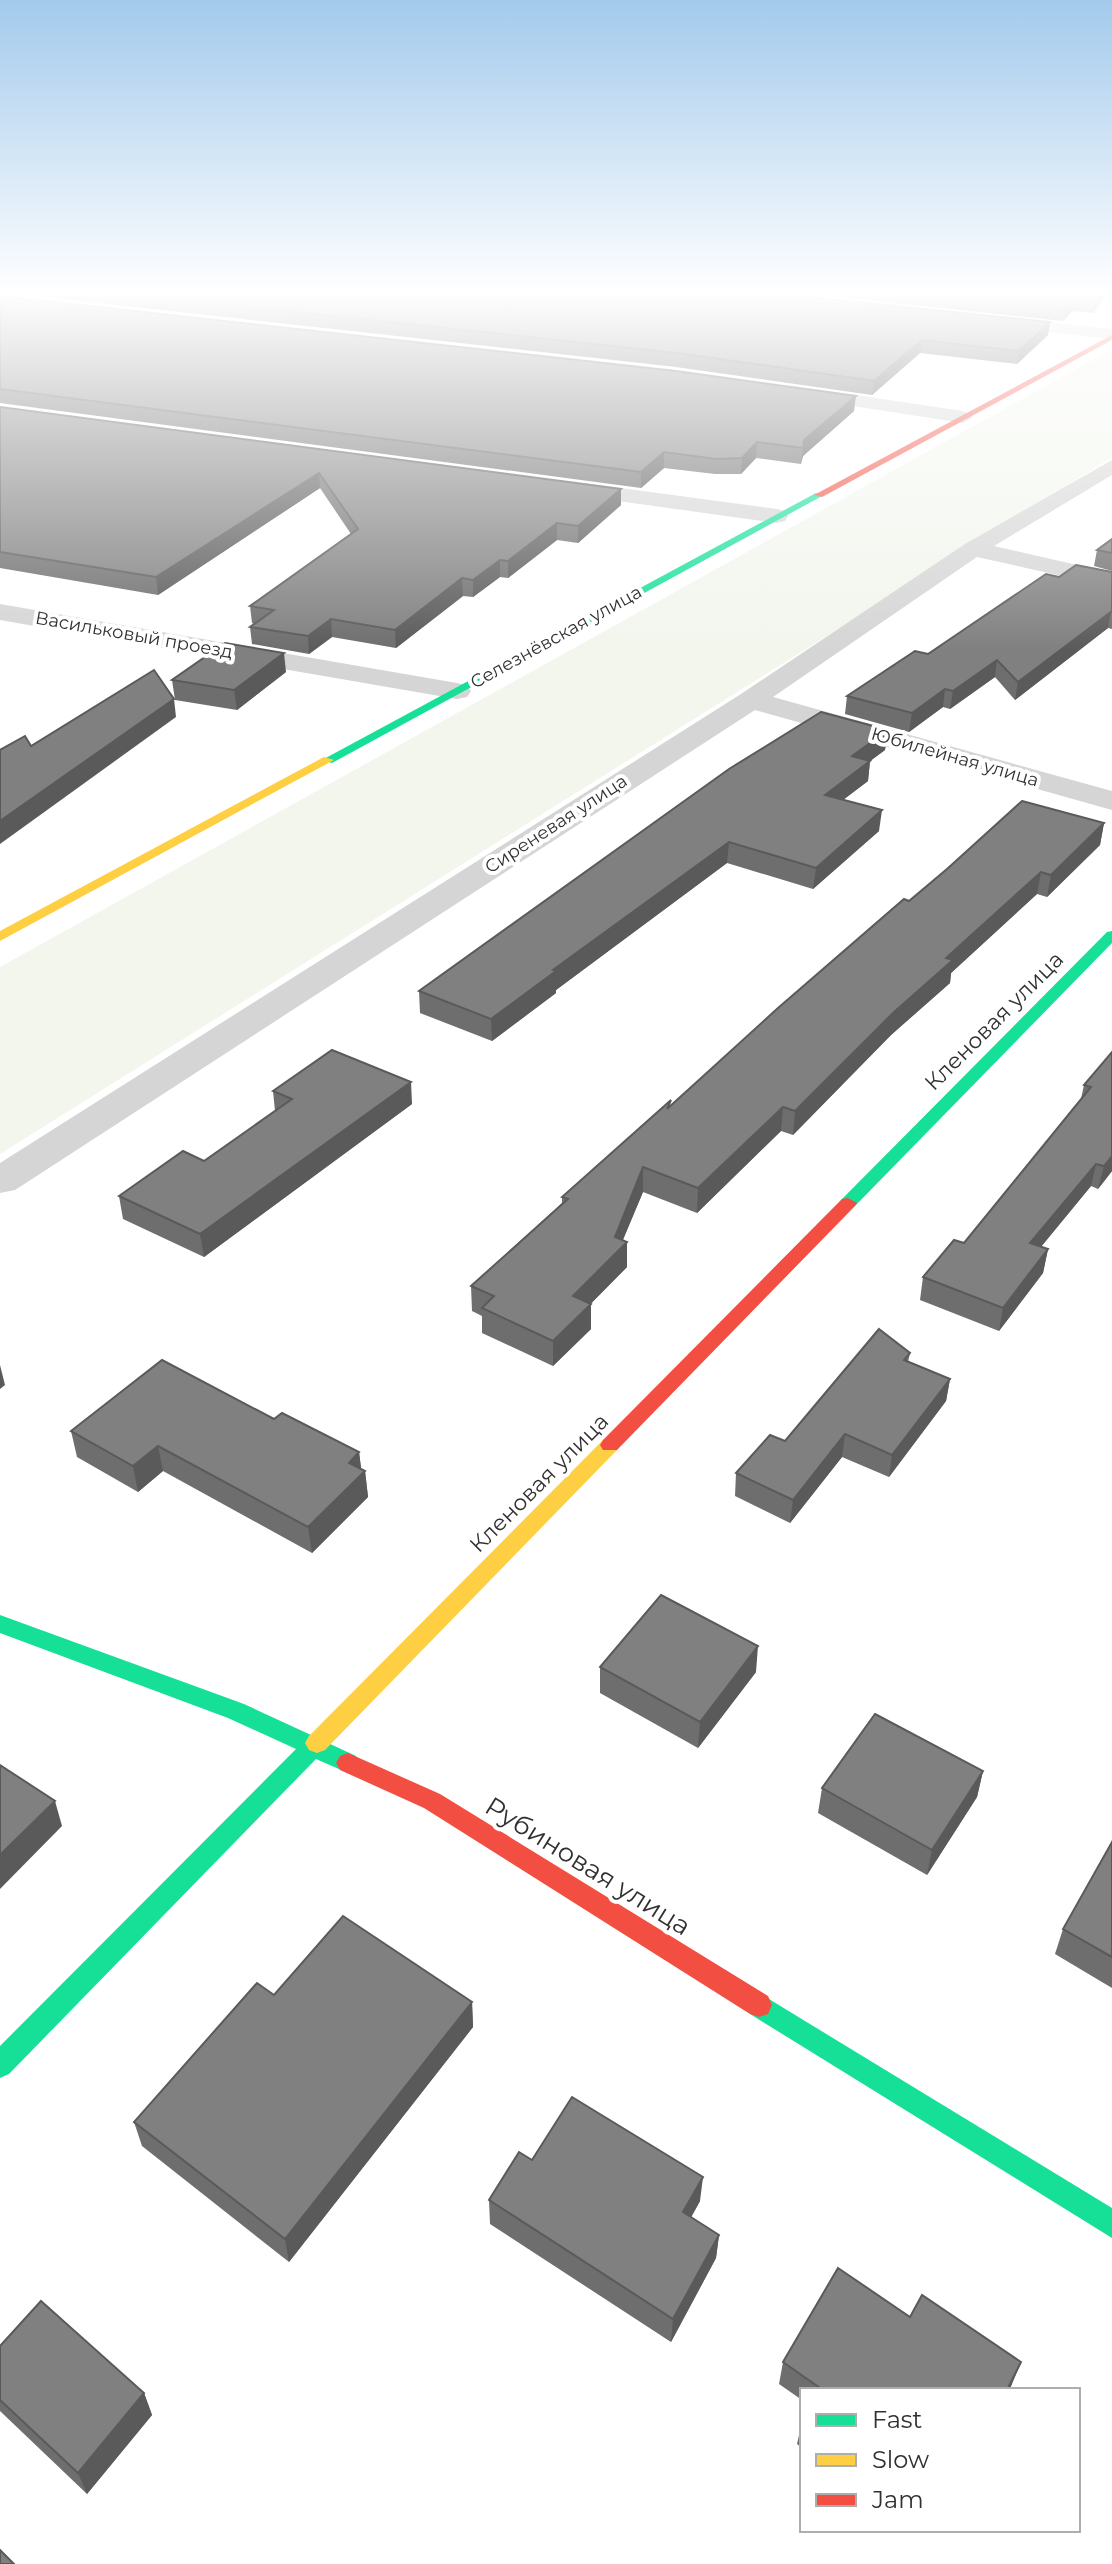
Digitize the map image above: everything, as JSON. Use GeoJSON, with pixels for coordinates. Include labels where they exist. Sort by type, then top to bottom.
{"type":"FeatureCollection","features":[{"type":"Feature","properties":{"kind":"street"},"geometry":{"type":"LineString","coordinates":[[927,412],[963,417]]}},
{"type":"Feature","properties":{"kind":"street","name":"Селезнёвская улица"},"geometry":{"type":"LineString","coordinates":[[0,937],[973,412]]}},
{"type":"Feature","properties":{"kind":"street","name":"Сиреневая улица"},"geometry":{"type":"LineString","coordinates":[[0,1181],[751,700],[973,549],[1112,466]]}},
{"type":"Feature","properties":{"kind":"street"},"geometry":{"type":"LineString","coordinates":[[532,483],[777,516]]}},
{"type":"Feature","properties":{"kind":"street"},"geometry":{"type":"LineString","coordinates":[[973,549],[1112,580]]}},
{"type":"Feature","properties":{"kind":"street","name":"Васильковый проезд"},"geometry":{"type":"LineString","coordinates":[[0,612],[457,691]]}},
{"type":"Feature","properties":{"kind":"street","name":"Юбилейная улица"},"geometry":{"type":"LineString","coordinates":[[751,700],[1112,801]]}},
{"type":"Feature","properties":{"kind":"street","name":"Кленовая улица"},"geometry":{"type":"LineString","coordinates":[[0,2065],[1112,935]]}},
{"type":"Feature","properties":{"kind":"street","name":"Рубиновая улица"},"geometry":{"type":"LineString","coordinates":[[0,1624],[236,1711],[432,1801],[1112,2224]]}},
{"type":"Feature","properties":{"kind":"shaded area"},"geometry":{"type":"Polygon","coordinates":[[[999,412],[1112,412],[1112,457],[0,1154],[0,967],[999,412]]]}},
{"type":"Feature","properties":{"kind":"building"},"geometry":{"type":"Polygon","coordinates":[[[0,412],[35,412],[621,489],[578,526],[557,523],[508,561],[500,560],[473,580],[462,578],[395,630],[331,619],[308,636],[250,627],[274,610],[250,606],[358,529],[319,473],[156,577],[0,552],[0,412]]]}},
{"type":"Feature","properties":{"kind":"building"},"geometry":{"type":"Polygon","coordinates":[[[175,412],[838,412],[804,440],[803,448],[757,442],[742,458],[716,459],[664,452],[641,472],[175,412]]]}},
{"type":"Feature","properties":{"kind":"building"},"geometry":{"type":"Polygon","coordinates":[[[1112,539],[1112,553],[1097,550],[1112,539]]]}},
{"type":"Feature","properties":{"kind":"building"},"geometry":{"type":"Polygon","coordinates":[[[1076,565],[1112,572],[1112,611],[1018,682],[997,660],[953,691],[945,689],[912,713],[847,696],[915,651],[928,654],[1046,574],[1059,577],[1076,565]]]}},
{"type":"Feature","properties":{"kind":"building"},"geometry":{"type":"Polygon","coordinates":[[[225,643],[284,653],[234,690],[172,680],[225,643]]]}},
{"type":"Feature","properties":{"kind":"building"},"geometry":{"type":"Polygon","coordinates":[[[154,670],[174,699],[0,821],[0,750],[25,736],[31,746],[154,670]]]}},
{"type":"Feature","properties":{"kind":"building"},"geometry":{"type":"Polygon","coordinates":[[[821,712],[888,730],[852,756],[870,761],[825,795],[882,810],[816,868],[729,842],[491,1019],[419,991],[729,769],[821,712]]]}},
{"type":"Feature","properties":{"kind":"building"},"geometry":{"type":"Polygon","coordinates":[[[1022,801],[1104,823],[1051,875],[1041,872],[946,958],[953,960],[894,1012],[795,1111],[783,1107],[698,1188],[643,1167],[615,1237],[627,1242],[573,1296],[591,1304],[553,1341],[482,1308],[494,1296],[471,1286],[568,1199],[562,1197],[671,1100],[667,1109],[904,899],[909,901],[1022,801]]]}},
{"type":"Feature","properties":{"kind":"building"},"geometry":{"type":"Polygon","coordinates":[[[332,1050],[411,1082],[200,1234],[119,1196],[183,1151],[204,1161],[292,1099],[273,1091],[332,1050]]]}},
{"type":"Feature","properties":{"kind":"building"},"geometry":{"type":"Polygon","coordinates":[[[1112,1052],[1112,1156],[1104,1166],[1096,1164],[1030,1243],[1048,1249],[1003,1308],[923,1277],[954,1240],[964,1243],[1091,1087],[1084,1085],[1112,1052]]]}},
{"type":"Feature","properties":{"kind":"building"},"geometry":{"type":"Polygon","coordinates":[[[879,1329],[910,1353],[904,1360],[950,1379],[892,1455],[845,1434],[793,1500],[736,1473],[770,1435],[785,1441],[879,1329]]]}},
{"type":"Feature","properties":{"kind":"building"},"geometry":{"type":"Polygon","coordinates":[[[162,1360],[274,1419],[282,1413],[359,1452],[349,1463],[365,1471],[308,1527],[158,1446],[133,1466],[71,1431],[162,1360]]]}},
{"type":"Feature","properties":{"kind":"building"},"geometry":{"type":"Polygon","coordinates":[[[661,1595],[758,1646],[700,1722],[600,1667],[661,1595]]]}},
{"type":"Feature","properties":{"kind":"building"},"geometry":{"type":"Polygon","coordinates":[[[875,1714],[983,1771],[932,1850],[822,1788],[875,1714]]]}},
{"type":"Feature","properties":{"kind":"building"},"geometry":{"type":"Polygon","coordinates":[[[0,1765],[55,1801],[0,1855],[0,1765]]]}},
{"type":"Feature","properties":{"kind":"building"},"geometry":{"type":"Polygon","coordinates":[[[1112,1842],[1112,1957],[1063,1929],[1112,1842]]]}},
{"type":"Feature","properties":{"kind":"building"},"geometry":{"type":"Polygon","coordinates":[[[343,1916],[472,2002],[285,2239],[134,2122],[257,1983],[274,1995],[343,1916]]]}},
{"type":"Feature","properties":{"kind":"building"},"geometry":{"type":"Polygon","coordinates":[[[572,2097],[703,2177],[683,2212],[719,2235],[673,2319],[489,2200],[519,2152],[532,2160],[572,2097]]]}},
{"type":"Feature","properties":{"kind":"building"},"geometry":{"type":"Polygon","coordinates":[[[838,2268],[910,2317],[922,2295],[1021,2362],[1008,2388],[820,2388],[783,2362],[838,2268]]]}},
{"type":"Feature","properties":{"kind":"building"},"geometry":{"type":"Polygon","coordinates":[[[41,2301],[144,2393],[78,2473],[0,2400],[0,2346],[41,2301]]]}},
{"type":"Feature","properties":{"kind":"building"},"geometry":{"type":"Polygon","coordinates":[[[0,2550],[14,2564],[0,2564],[0,2550]]]}},
{"type":"Feature","properties":{"kind":"traffic: fast"},"geometry":{"type":"LineString","coordinates":[[328,760],[819,495]]}},
{"type":"Feature","properties":{"kind":"traffic: fast"},"geometry":{"type":"LineString","coordinates":[[848,1203],[1112,935]]}},
{"type":"Feature","properties":{"kind":"traffic: fast"},"geometry":{"type":"LineString","coordinates":[[0,1624],[236,1711],[348,1763]]}},
{"type":"Feature","properties":{"kind":"traffic: fast"},"geometry":{"type":"LineString","coordinates":[[0,2065],[317,1743]]}},
{"type":"Feature","properties":{"kind":"traffic: fast"},"geometry":{"type":"LineString","coordinates":[[759,2005],[1112,2224]]}},
{"type":"Feature","properties":{"kind":"traffic: slow"},"geometry":{"type":"LineString","coordinates":[[0,937],[328,760]]}},
{"type":"Feature","properties":{"kind":"traffic: slow"},"geometry":{"type":"LineString","coordinates":[[317,1743],[610,1445]]}},
{"type":"Feature","properties":{"kind":"traffic: jam"},"geometry":{"type":"LineString","coordinates":[[819,495],[974,412]]}},
{"type":"Feature","properties":{"kind":"traffic: jam"},"geometry":{"type":"LineString","coordinates":[[610,1445],[848,1203]]}},
{"type":"Feature","properties":{"kind":"traffic: jam"},"geometry":{"type":"LineString","coordinates":[[348,1763],[432,1801],[759,2005]]}}]}
